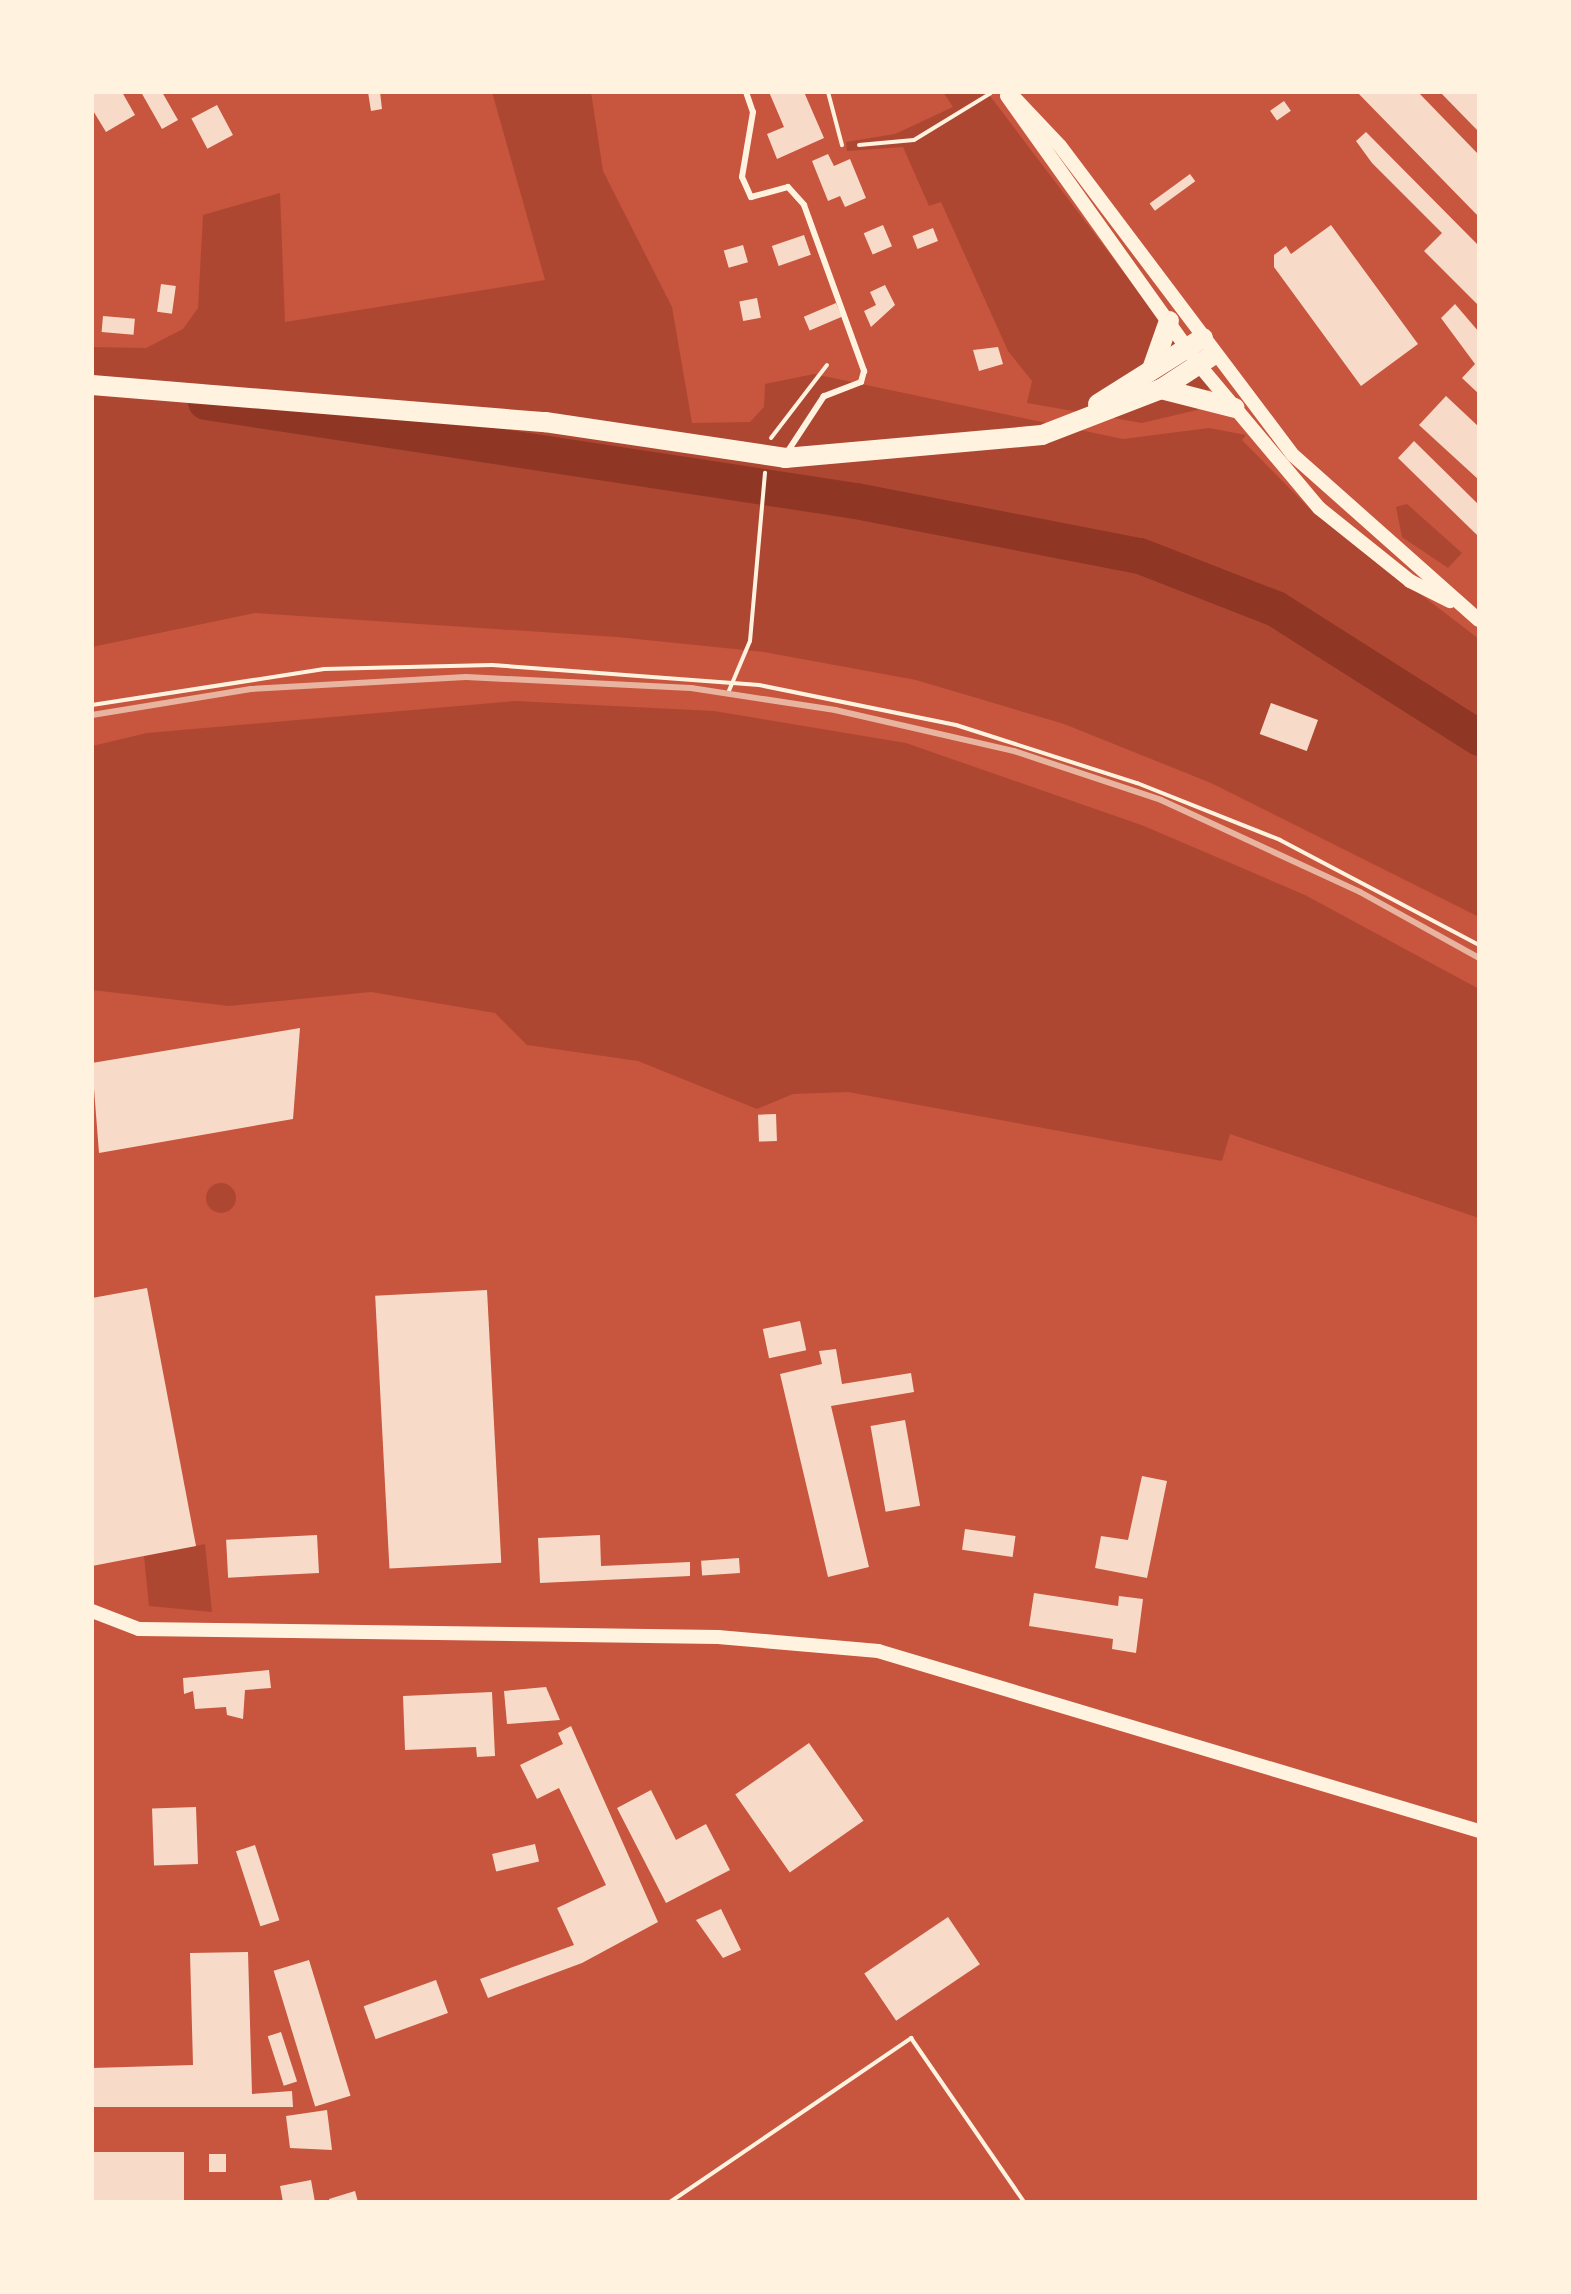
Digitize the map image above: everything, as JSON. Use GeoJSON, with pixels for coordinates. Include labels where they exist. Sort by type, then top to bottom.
{"type":"FeatureCollection","features":[{"type":"Feature","properties":{"kind":"highway"},"geometry":{"type":"LineString","coordinates":[[1156,380],[1169,321]]}},
{"type":"Feature","properties":{"kind":"highway"},"geometry":{"type":"LineString","coordinates":[[92,385],[545,422],[785,458],[997,444],[1054,432],[1156,380],[1201,352]]}},
{"type":"Feature","properties":{"kind":"highway"},"geometry":{"type":"LineString","coordinates":[[1156,380],[1235,408]]}},
{"type":"Feature","properties":{"kind":"street"},"geometry":{"type":"LineString","coordinates":[[1007,92],[1169,321],[1335,499],[1473,615]]}},
{"type":"Feature","properties":{"kind":"street"},"geometry":{"type":"LineString","coordinates":[[1007,92],[1060,146],[1201,352],[1235,408],[1319,508],[1410,581],[1473,615]]}},
{"type":"Feature","properties":{"kind":"street"},"geometry":{"type":"LineString","coordinates":[[92,1611],[139,1629],[718,1637],[878,1651],[1479,1831]]}},
{"type":"Feature","properties":{"kind":"lane"},"geometry":{"type":"LineString","coordinates":[[746,92],[753,112],[742,177],[751,197],[788,187],[804,205],[864,371],[861,382],[824,396],[785,458]]}},
{"type":"Feature","properties":{"kind":"path"},"geometry":{"type":"LineString","coordinates":[[828,92],[842,145]]}},
{"type":"Feature","properties":{"kind":"path"},"geometry":{"type":"LineString","coordinates":[[859,145],[914,140],[992,92]]}},
{"type":"Feature","properties":{"kind":"path"},"geometry":{"type":"LineString","coordinates":[[768,443],[827,365]]}},
{"type":"Feature","properties":{"kind":"path"},"geometry":{"type":"LineString","coordinates":[[728,693],[750,641],[760,510]]}},
{"type":"Feature","properties":{"kind":"path"},"geometry":{"type":"LineString","coordinates":[[92,705],[324,669],[492,665],[733,683],[956,725],[1137,783],[1280,840],[1479,945]]}},
{"type":"Feature","properties":{"kind":"path"},"geometry":{"type":"LineString","coordinates":[[670,2202],[911,2038],[1024,2202]]}},
{"type":"Feature","properties":{"kind":"shaded area"},"geometry":{"type":"Polygon","coordinates":[[[492,92],[591,92],[603,171],[672,307],[692,423],[750,422],[764,407],[765,384],[814,374],[1123,439],[1209,428],[1246,435],[1242,440],[1313,512],[1479,639],[1479,917],[1211,783],[1064,724],[916,680],[764,652],[617,637],[255,613],[92,647],[92,347],[146,348],[183,329],[198,308],[203,215],[280,193],[285,322],[545,280],[492,92]]]}},
{"type":"Feature","properties":{"kind":"shaded area"},"geometry":{"type":"Polygon","coordinates":[[[943,92],[987,92],[1210,386],[1197,410],[1142,423],[1027,403],[1032,381],[1008,351],[941,202],[929,206],[903,147],[847,151],[846,142],[895,134],[953,107],[943,92]]]}},
{"type":"Feature","properties":{"kind":"shaded area"},"geometry":{"type":"Polygon","coordinates":[[[1407,504],[1462,553],[1448,568],[1402,537],[1396,507],[1407,504]]]}},
{"type":"Feature","properties":{"kind":"shaded area"},"geometry":{"type":"Polygon","coordinates":[[[515,701],[714,711],[906,743],[1144,826],[1305,895],[1479,989],[1479,1218],[1230,1134],[1222,1161],[848,1092],[793,1094],[757,1109],[638,1061],[527,1045],[495,1013],[371,992],[229,1006],[92,990],[92,746],[147,733],[515,701]]]}},
{"type":"Feature","properties":{"kind":"shaded area"},"geometry":{"type":"Polygon","coordinates":[[[221,1183],[232,1187],[236,1198],[232,1209],[221,1213],[210,1209],[206,1198],[210,1187],[221,1183]]]}},
{"type":"Feature","properties":{"kind":"shaded area"},"geometry":{"type":"Polygon","coordinates":[[[205,1544],[212,1612],[149,1606],[144,1556],[205,1544]]]}},
{"type":"Feature","properties":{"kind":"building"},"geometry":{"type":"Polygon","coordinates":[[[93,92],[122,92],[135,115],[106,132],[92,109],[93,92]]]}},
{"type":"Feature","properties":{"kind":"building"},"geometry":{"type":"Polygon","coordinates":[[[141,92],[162,92],[178,120],[162,129],[141,92]]]}},
{"type":"Feature","properties":{"kind":"building"},"geometry":{"type":"Polygon","coordinates":[[[368,92],[380,92],[382,109],[371,111],[368,92]]]}},
{"type":"Feature","properties":{"kind":"building"},"geometry":{"type":"Polygon","coordinates":[[[769,92],[804,92],[824,138],[777,159],[767,134],[784,127],[769,92]]]}},
{"type":"Feature","properties":{"kind":"building"},"geometry":{"type":"Polygon","coordinates":[[[1357,92],[1418,92],[1479,155],[1479,217],[1357,92]]]}},
{"type":"Feature","properties":{"kind":"building"},"geometry":{"type":"Polygon","coordinates":[[[1440,92],[1479,92],[1479,132],[1440,92]]]}},
{"type":"Feature","properties":{"kind":"building"},"geometry":{"type":"Polygon","coordinates":[[[1284,101],[1291,111],[1277,121],[1270,111],[1284,101]]]}},
{"type":"Feature","properties":{"kind":"building"},"geometry":{"type":"Polygon","coordinates":[[[217,105],[233,135],[207,149],[191,119],[217,105]]]}},
{"type":"Feature","properties":{"kind":"building"},"geometry":{"type":"Polygon","coordinates":[[[1366,132],[1479,246],[1479,306],[1424,251],[1442,233],[1372,163],[1356,141],[1366,132]]]}},
{"type":"Feature","properties":{"kind":"building"},"geometry":{"type":"Polygon","coordinates":[[[828,154],[834,166],[850,159],[866,198],[845,207],[840,196],[828,201],[812,161],[828,154]]]}},
{"type":"Feature","properties":{"kind":"building"},"geometry":{"type":"Polygon","coordinates":[[[1190,174],[1195,181],[1155,211],[1150,203],[1190,174]]]}},
{"type":"Feature","properties":{"kind":"building"},"geometry":{"type":"Polygon","coordinates":[[[883,225],[892,246],[873,254],[864,233],[883,225]]]}},
{"type":"Feature","properties":{"kind":"building"},"geometry":{"type":"Polygon","coordinates":[[[1331,225],[1418,344],[1361,386],[1274,267],[1274,255],[1286,246],[1291,254],[1331,225]]]}},
{"type":"Feature","properties":{"kind":"building"},"geometry":{"type":"Polygon","coordinates":[[[933,228],[938,241],[917,249],[912,236],[933,228]]]}},
{"type":"Feature","properties":{"kind":"building"},"geometry":{"type":"Polygon","coordinates":[[[804,235],[811,255],[779,266],[772,246],[804,235]]]}},
{"type":"Feature","properties":{"kind":"building"},"geometry":{"type":"Polygon","coordinates":[[[743,245],[748,262],[729,268],[724,251],[743,245]]]}},
{"type":"Feature","properties":{"kind":"building"},"geometry":{"type":"Polygon","coordinates":[[[161,284],[176,286],[172,314],[157,312],[161,284]]]}},
{"type":"Feature","properties":{"kind":"building"},"geometry":{"type":"Polygon","coordinates":[[[885,285],[895,305],[871,327],[864,311],[876,305],[870,292],[885,285]]]}},
{"type":"Feature","properties":{"kind":"building"},"geometry":{"type":"Polygon","coordinates":[[[757,298],[761,318],[743,321],[739,301],[757,298]]]}},
{"type":"Feature","properties":{"kind":"building"},"geometry":{"type":"Polygon","coordinates":[[[836,303],[842,317],[810,330],[804,317],[836,303]]]}},
{"type":"Feature","properties":{"kind":"building"},"geometry":{"type":"Polygon","coordinates":[[[1455,304],[1479,332],[1479,394],[1462,378],[1475,364],[1441,318],[1455,304]]]}},
{"type":"Feature","properties":{"kind":"building"},"geometry":{"type":"Polygon","coordinates":[[[103,316],[135,319],[133,335],[102,332],[103,316]]]}},
{"type":"Feature","properties":{"kind":"building"},"geometry":{"type":"Polygon","coordinates":[[[998,347],[1003,364],[979,371],[973,350],[998,347]]]}},
{"type":"Feature","properties":{"kind":"building"},"geometry":{"type":"Polygon","coordinates":[[[1446,396],[1479,427],[1479,480],[1419,425],[1446,396]]]}},
{"type":"Feature","properties":{"kind":"building"},"geometry":{"type":"Polygon","coordinates":[[[1414,441],[1479,505],[1477,535],[1398,458],[1414,441]]]}},
{"type":"Feature","properties":{"kind":"building"},"geometry":{"type":"Polygon","coordinates":[[[1271,703],[1318,720],[1307,751],[1260,734],[1271,703]]]}},
{"type":"Feature","properties":{"kind":"building"},"geometry":{"type":"Polygon","coordinates":[[[300,1028],[293,1119],[99,1153],[92,1063],[300,1028]]]}},
{"type":"Feature","properties":{"kind":"building"},"geometry":{"type":"Polygon","coordinates":[[[776,1114],[777,1141],[759,1142],[758,1115],[776,1114]]]}},
{"type":"Feature","properties":{"kind":"building"},"geometry":{"type":"Polygon","coordinates":[[[147,1288],[196,1546],[92,1566],[92,1298],[147,1288]]]}},
{"type":"Feature","properties":{"kind":"building"},"geometry":{"type":"Polygon","coordinates":[[[487,1290],[501,1563],[389,1568],[375,1296],[487,1290]]]}},
{"type":"Feature","properties":{"kind":"building"},"geometry":{"type":"Polygon","coordinates":[[[800,1321],[806,1350],[769,1358],[763,1329],[800,1321]]]}},
{"type":"Feature","properties":{"kind":"building"},"geometry":{"type":"Polygon","coordinates":[[[836,1349],[842,1384],[911,1373],[914,1392],[831,1406],[869,1567],[828,1577],[780,1374],[822,1364],[819,1351],[836,1349]]]}},
{"type":"Feature","properties":{"kind":"building"},"geometry":{"type":"Polygon","coordinates":[[[905,1420],[920,1506],[886,1512],[871,1426],[905,1420]]]}},
{"type":"Feature","properties":{"kind":"building"},"geometry":{"type":"Polygon","coordinates":[[[1142,1476],[1167,1481],[1147,1578],[1095,1568],[1101,1536],[1128,1540],[1142,1476]]]}},
{"type":"Feature","properties":{"kind":"building"},"geometry":{"type":"Polygon","coordinates":[[[965,1529],[1016,1536],[1013,1557],[962,1550],[965,1529]]]}},
{"type":"Feature","properties":{"kind":"building"},"geometry":{"type":"Polygon","coordinates":[[[317,1535],[319,1573],[228,1578],[226,1540],[317,1535]]]}},
{"type":"Feature","properties":{"kind":"building"},"geometry":{"type":"Polygon","coordinates":[[[600,1535],[601,1566],[690,1562],[690,1576],[540,1583],[538,1538],[600,1535]]]}},
{"type":"Feature","properties":{"kind":"building"},"geometry":{"type":"Polygon","coordinates":[[[739,1558],[740,1573],[702,1576],[701,1561],[739,1558]]]}},
{"type":"Feature","properties":{"kind":"building"},"geometry":{"type":"Polygon","coordinates":[[[1034,1593],[1118,1606],[1119,1596],[1143,1599],[1136,1653],[1112,1649],[1113,1639],[1029,1626],[1034,1593]]]}},
{"type":"Feature","properties":{"kind":"building"},"geometry":{"type":"Polygon","coordinates":[[[269,1670],[271,1688],[245,1690],[243,1719],[227,1715],[226,1707],[195,1709],[193,1691],[184,1694],[183,1678],[269,1670]]]}},
{"type":"Feature","properties":{"kind":"building"},"geometry":{"type":"Polygon","coordinates":[[[546,1687],[560,1720],[507,1724],[504,1691],[546,1687]]]}},
{"type":"Feature","properties":{"kind":"building"},"geometry":{"type":"Polygon","coordinates":[[[492,1692],[495,1756],[477,1757],[476,1747],[405,1750],[403,1696],[492,1692]]]}},
{"type":"Feature","properties":{"kind":"building"},"geometry":{"type":"Polygon","coordinates":[[[571,1726],[658,1922],[582,1963],[488,1998],[480,1979],[574,1945],[557,1908],[606,1885],[559,1788],[537,1799],[520,1765],[563,1744],[558,1733],[571,1726]]]}},
{"type":"Feature","properties":{"kind":"building"},"geometry":{"type":"Polygon","coordinates":[[[809,1743],[863,1821],[790,1872],[735,1795],[809,1743]]]}},
{"type":"Feature","properties":{"kind":"building"},"geometry":{"type":"Polygon","coordinates":[[[651,1790],[676,1840],[706,1824],[730,1870],[666,1903],[617,1808],[651,1790]]]}},
{"type":"Feature","properties":{"kind":"building"},"geometry":{"type":"Polygon","coordinates":[[[196,1807],[198,1864],[154,1866],[152,1809],[196,1807]]]}},
{"type":"Feature","properties":{"kind":"building"},"geometry":{"type":"Polygon","coordinates":[[[535,1844],[539,1862],[496,1871],[492,1854],[535,1844]]]}},
{"type":"Feature","properties":{"kind":"building"},"geometry":{"type":"Polygon","coordinates":[[[255,1845],[279,1920],[260,1926],[236,1851],[255,1845]]]}},
{"type":"Feature","properties":{"kind":"building"},"geometry":{"type":"Polygon","coordinates":[[[721,1909],[741,1950],[723,1958],[696,1920],[721,1909]]]}},
{"type":"Feature","properties":{"kind":"building"},"geometry":{"type":"Polygon","coordinates":[[[948,1917],[980,1964],[896,2021],[864,1973],[948,1917]]]}},
{"type":"Feature","properties":{"kind":"building"},"geometry":{"type":"Polygon","coordinates":[[[248,1952],[252,2094],[292,2091],[293,2107],[92,2107],[92,2068],[193,2065],[190,1953],[248,1952]]]}},
{"type":"Feature","properties":{"kind":"building"},"geometry":{"type":"Polygon","coordinates":[[[309,1960],[351,2096],[315,2107],[274,1971],[309,1960]]]}},
{"type":"Feature","properties":{"kind":"building"},"geometry":{"type":"Polygon","coordinates":[[[436,1980],[448,2013],[376,2039],[364,2006],[436,1980]]]}},
{"type":"Feature","properties":{"kind":"building"},"geometry":{"type":"Polygon","coordinates":[[[281,2032],[297,2081],[284,2086],[268,2036],[281,2032]]]}},
{"type":"Feature","properties":{"kind":"building"},"geometry":{"type":"Polygon","coordinates":[[[327,2110],[332,2150],[290,2148],[286,2116],[327,2110]]]}},
{"type":"Feature","properties":{"kind":"building"},"geometry":{"type":"Polygon","coordinates":[[[92,2152],[184,2152],[184,2202],[92,2202],[92,2152]]]}},
{"type":"Feature","properties":{"kind":"building"},"geometry":{"type":"Polygon","coordinates":[[[209,2154],[226,2154],[226,2172],[209,2172],[209,2154]]]}},
{"type":"Feature","properties":{"kind":"building"},"geometry":{"type":"Polygon","coordinates":[[[311,2180],[315,2202],[283,2202],[280,2186],[311,2180]]]}},
{"type":"Feature","properties":{"kind":"building"},"geometry":{"type":"Polygon","coordinates":[[[355,2191],[358,2202],[330,2202],[329,2199],[355,2191]]]}},
{"type":"Feature","properties":{"kind":"waterway"},"geometry":{"type":"LineString","coordinates":[[206,402],[856,501],[1140,556],[1276,609],[1479,738]]}},
{"type":"Feature","properties":{"kind":"railway"},"geometry":{"type":"LineString","coordinates":[[92,715],[251,689],[466,677],[691,688],[835,710],[1014,751],[1161,800],[1360,892],[1479,958]]}}]}
